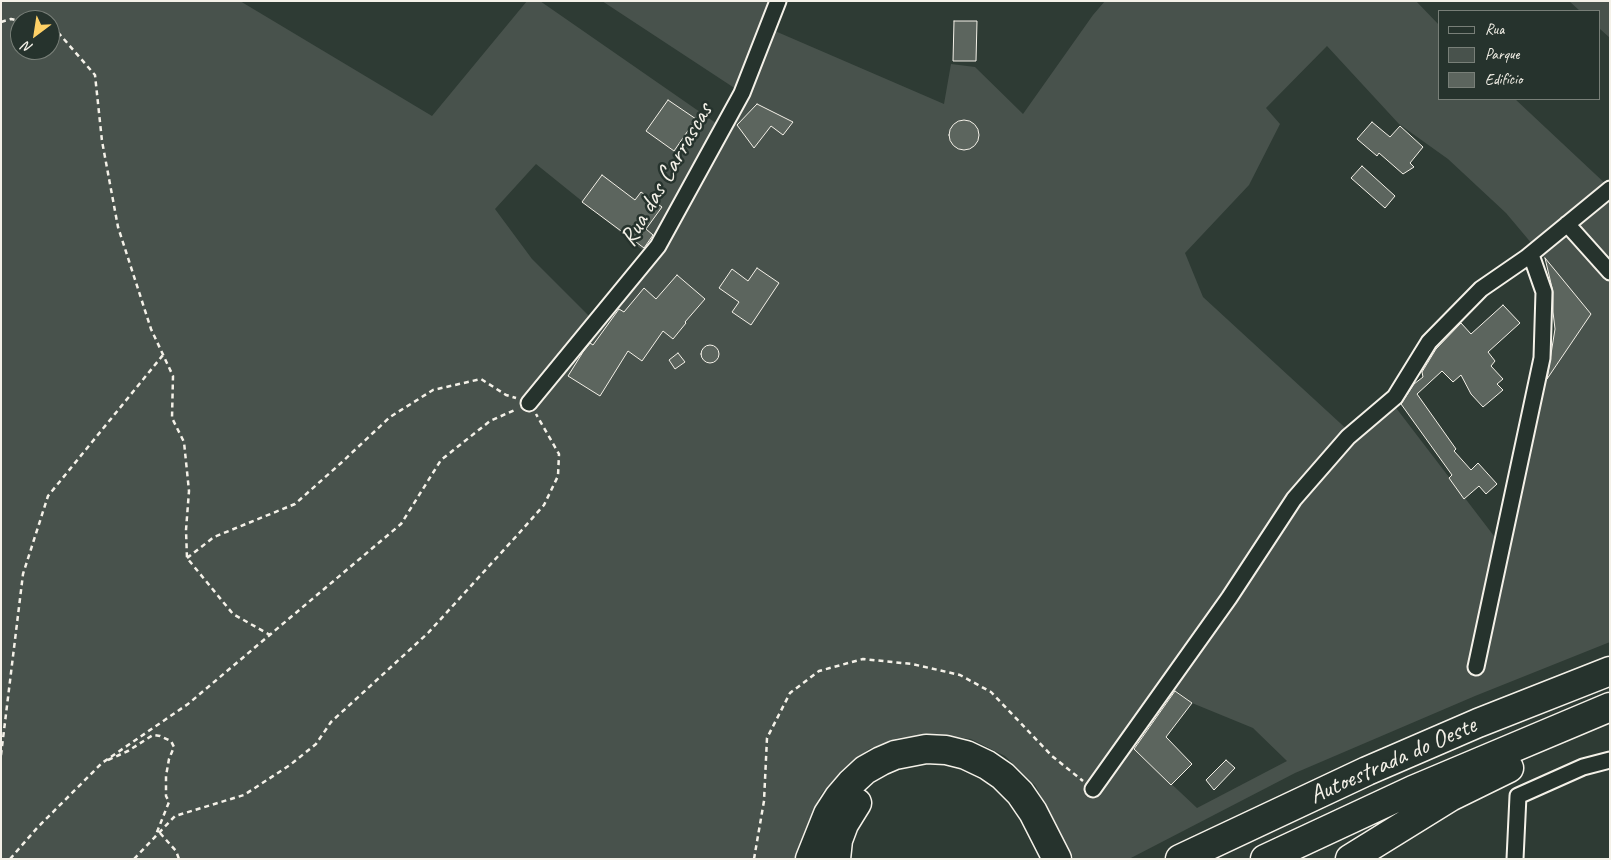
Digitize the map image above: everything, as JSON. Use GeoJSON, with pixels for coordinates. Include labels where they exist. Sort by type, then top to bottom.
{"type":"FeatureCollection","features":[{"type":"Feature","properties":{"kind":"highway","name":"Autoestrada do Oeste"},"geometry":{"type":"LineString","coordinates":[[1180,859],[1384,764],[1478,723],[1610,671]]}},
{"type":"Feature","properties":{"kind":"highway","name":"Autoestrada do Oeste"},"geometry":{"type":"LineString","coordinates":[[1265,859],[1413,790],[1610,708]]}},
{"type":"Feature","properties":{"kind":"highway"},"geometry":{"type":"LineString","coordinates":[[1350,859],[1413,819],[1489,777],[1610,724]]}},
{"type":"Feature","properties":{"kind":"highway"},"geometry":{"type":"LineString","coordinates":[[810,859],[828,814],[851,783],[865,770],[895,755],[926,749],[946,750],[966,755],[987,765],[1003,776],[1020,793],[1033,812],[1057,859]]}},
{"type":"Feature","properties":{"kind":"highway"},"geometry":{"type":"LineString","coordinates":[[836,859],[838,840],[852,808],[868,790],[884,778],[902,770],[918,766],[951,768],[983,781],[998,793],[1021,821],[1042,859]]}},
{"type":"Feature","properties":{"kind":"street","name":"Rua das Carrascas"},"geometry":{"type":"LineString","coordinates":[[529,402],[658,246],[742,93],[778,1]]}},
{"type":"Feature","properties":{"kind":"street"},"geometry":{"type":"LineString","coordinates":[[1093,789],[1229,598],[1294,499],[1348,437],[1395,397],[1429,342],[1481,289],[1531,255],[1610,188]]}},
{"type":"Feature","properties":{"kind":"street"},"geometry":{"type":"LineString","coordinates":[[1568,224],[1610,272]]}},
{"type":"Feature","properties":{"kind":"street"},"geometry":{"type":"LineString","coordinates":[[1476,667],[1542,358],[1544,292],[1531,255]]}},
{"type":"Feature","properties":{"kind":"street"},"geometry":{"type":"LineString","coordinates":[[1515,859],[1518,796],[1583,767],[1610,760]]}},
{"type":"Feature","properties":{"kind":"path"},"geometry":{"type":"LineString","coordinates":[[60,35],[95,75],[102,141],[118,227],[151,329],[173,376],[172,418],[184,442],[189,491],[186,558],[233,614],[270,635]]}},
{"type":"Feature","properties":{"kind":"path"},"geometry":{"type":"LineString","coordinates":[[1,755],[23,574],[48,496],[163,355]]}},
{"type":"Feature","properties":{"kind":"path"},"geometry":{"type":"LineString","coordinates":[[134,859],[175,816],[244,795],[290,765],[316,744],[331,722],[428,633],[544,505],[558,476],[558,454],[529,402],[506,395],[481,379],[433,390],[390,417],[342,463],[295,504],[214,537],[186,558]]}},
{"type":"Feature","properties":{"kind":"path"},"geometry":{"type":"LineString","coordinates":[[10,859],[37,828],[102,763],[188,704],[401,524],[441,460],[490,421],[529,402]]}},
{"type":"Feature","properties":{"kind":"path"},"geometry":{"type":"LineString","coordinates":[[754,859],[764,801],[768,738],[790,693],[819,671],[863,659],[912,664],[960,675],[991,692],[1052,756],[1093,789]]}},
{"type":"Feature","properties":{"kind":"path"},"geometry":{"type":"LineString","coordinates":[[102,763],[128,751],[153,735],[171,741],[174,747],[166,776],[166,796],[169,802],[154,839]]}},
{"type":"Feature","properties":{"kind":"path"},"geometry":{"type":"LineString","coordinates":[[160,833],[176,851],[179,859]]}},
{"type":"Feature","properties":{"kind":"green space"},"geometry":{"type":"Polygon","coordinates":[[[1,1],[240,1],[432,116],[527,1],[540,1],[723,128],[742,93],[602,1],[778,1],[768,28],[944,104],[951,64],[975,67],[1023,114],[1105,1],[1416,1],[1438,24],[1438,100],[1516,100],[1610,188],[1610,642],[1475,696],[1295,773],[1129,859],[1074,859],[1035,785],[1005,756],[971,739],[934,734],[898,738],[869,749],[841,771],[821,794],[808,823],[796,859],[1,859],[1,1]],[[1327,46],[1266,108],[1280,124],[1249,185],[1185,253],[1203,297],[1352,434],[1390,400],[1497,540],[1499,520],[1525,412],[1591,314],[1506,213],[1448,159],[1399,124],[1327,46]],[[536,164],[495,209],[532,259],[595,322],[650,256],[536,164]],[[1168,684],[1130,745],[1197,808],[1287,761],[1253,728],[1192,703],[1168,684]]]}},
{"type":"Feature","properties":{"kind":"green space"},"geometry":{"type":"Polygon","coordinates":[[[1569,1],[1610,1],[1610,38],[1601,30],[1601,10],[1579,10],[1569,1]]]}},
{"type":"Feature","properties":{"kind":"building"},"geometry":{"type":"Polygon","coordinates":[[[954,21],[977,21],[976,61],[953,61],[954,21]]]}},
{"type":"Feature","properties":{"kind":"building"},"geometry":{"type":"Polygon","coordinates":[[[668,100],[696,119],[674,151],[646,131],[668,100]]]}},
{"type":"Feature","properties":{"kind":"building"},"geometry":{"type":"Polygon","coordinates":[[[757,104],[793,122],[783,135],[771,126],[754,148],[737,125],[757,104]]]}},
{"type":"Feature","properties":{"kind":"building"},"geometry":{"type":"Polygon","coordinates":[[[964,120],[970,121],[978,129],[978,141],[970,149],[964,150],[958,149],[950,141],[949,135],[950,129],[958,121],[964,120]]]}},
{"type":"Feature","properties":{"kind":"building"},"geometry":{"type":"Polygon","coordinates":[[[1372,122],[1390,137],[1400,126],[1423,147],[1410,163],[1414,167],[1403,174],[1379,153],[1377,156],[1357,139],[1372,122]]]}},
{"type":"Feature","properties":{"kind":"building"},"geometry":{"type":"Polygon","coordinates":[[[1362,166],[1395,196],[1385,208],[1351,178],[1362,166]]]}},
{"type":"Feature","properties":{"kind":"building"},"geometry":{"type":"Polygon","coordinates":[[[602,175],[635,200],[641,192],[662,207],[646,229],[653,235],[644,248],[582,202],[602,175]]]}},
{"type":"Feature","properties":{"kind":"building"},"geometry":{"type":"Polygon","coordinates":[[[1545,258],[1591,314],[1547,379],[1555,329],[1553,292],[1545,258]]]}},
{"type":"Feature","properties":{"kind":"building"},"geometry":{"type":"Polygon","coordinates":[[[757,268],[779,283],[751,325],[732,312],[739,302],[719,288],[732,269],[748,281],[757,268]]]}},
{"type":"Feature","properties":{"kind":"building"},"geometry":{"type":"Polygon","coordinates":[[[677,275],[705,299],[673,339],[663,331],[642,361],[628,351],[600,396],[568,376],[583,352],[590,343],[593,345],[619,309],[624,312],[644,288],[656,299],[677,275]]]}},
{"type":"Feature","properties":{"kind":"building"},"geometry":{"type":"Polygon","coordinates":[[[1503,305],[1520,323],[1488,352],[1495,361],[1491,366],[1503,379],[1497,384],[1503,390],[1483,407],[1471,394],[1461,375],[1453,382],[1442,371],[1417,394],[1456,449],[1454,451],[1471,470],[1478,463],[1497,484],[1486,494],[1479,486],[1464,499],[1449,478],[1452,475],[1401,404],[1414,384],[1423,377],[1422,372],[1436,349],[1461,323],[1471,334],[1503,305]]]}},
{"type":"Feature","properties":{"kind":"building"},"geometry":{"type":"Polygon","coordinates":[[[710,345],[716,348],[719,354],[716,360],[710,363],[704,360],[701,354],[704,348],[710,345]]]}},
{"type":"Feature","properties":{"kind":"building"},"geometry":{"type":"Polygon","coordinates":[[[678,353],[685,362],[675,369],[669,360],[678,353]]]}},
{"type":"Feature","properties":{"kind":"building"},"geometry":{"type":"Polygon","coordinates":[[[1175,691],[1192,703],[1166,737],[1192,764],[1171,785],[1134,749],[1175,691]]]}},
{"type":"Feature","properties":{"kind":"building"},"geometry":{"type":"Polygon","coordinates":[[[1226,760],[1235,768],[1214,790],[1206,780],[1226,760]]]}}]}
